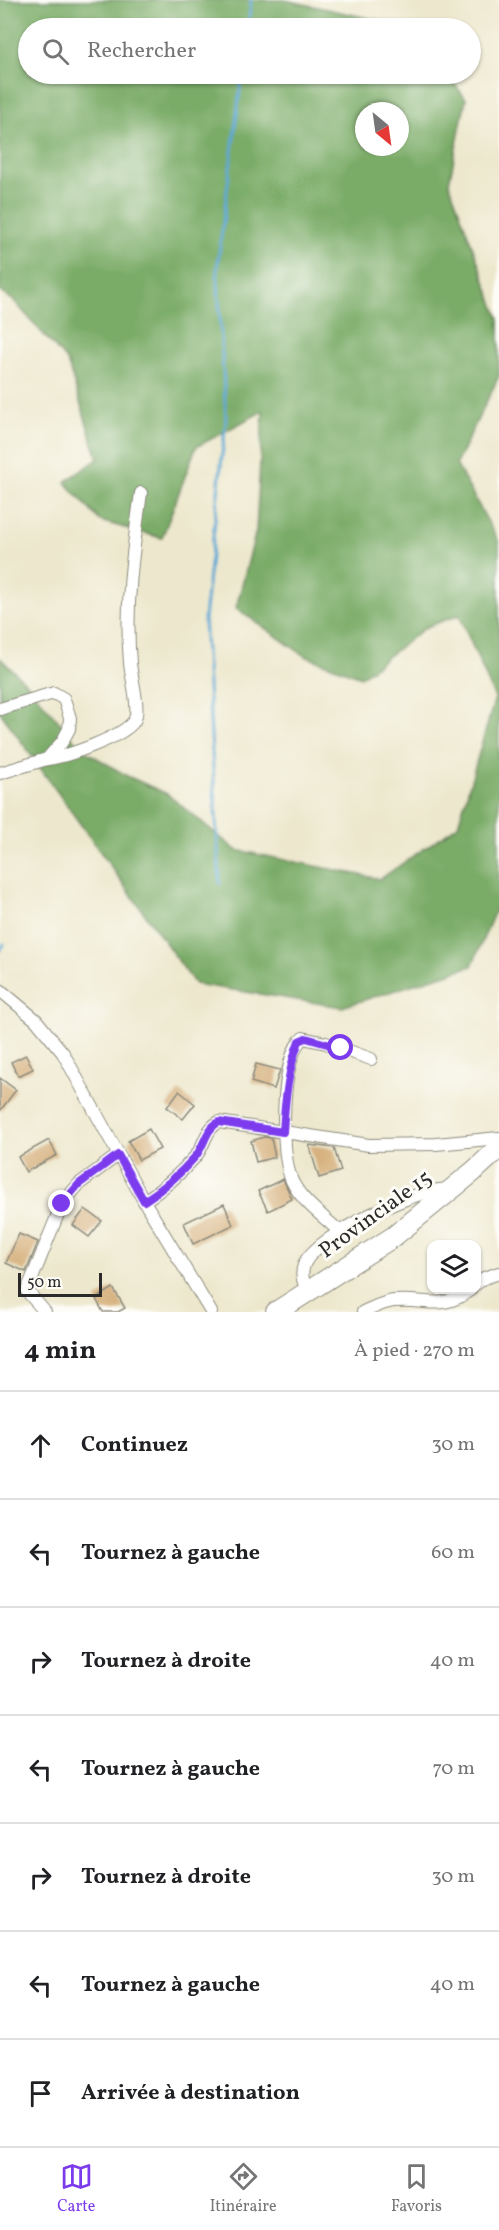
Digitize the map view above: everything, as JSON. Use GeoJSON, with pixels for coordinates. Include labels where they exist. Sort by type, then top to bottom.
{"type":"FeatureCollection","features":[{"type":"Feature","properties":{"kind":"main road","name":"Provinciale 15"},"geometry":{"type":"LineString","coordinates":[[276,1312],[393,1237],[499,1148]]}},
{"type":"Feature","properties":{"kind":"street"},"geometry":{"type":"LineString","coordinates":[[0,773],[65,756],[111,737],[129,726],[135,719],[137,712],[130,666],[128,600],[130,566],[141,493]]}},
{"type":"Feature","properties":{"kind":"street"},"geometry":{"type":"LineString","coordinates":[[0,709],[49,693],[54,693],[64,699],[70,718],[69,729],[62,742],[47,759]]}},
{"type":"Feature","properties":{"kind":"street"},"geometry":{"type":"LineString","coordinates":[[0,990],[36,1020],[63,1053],[144,1201],[211,1312]]}},
{"type":"Feature","properties":{"kind":"street"},"geometry":{"type":"LineString","coordinates":[[340,1232],[302,1197],[291,1180],[283,1132],[289,1073],[296,1049],[303,1038],[326,1043],[371,1059]]}},
{"type":"Feature","properties":{"kind":"street"},"geometry":{"type":"LineString","coordinates":[[144,1201],[167,1186],[197,1155],[212,1126],[219,1122],[369,1145],[436,1144],[499,1138]]}},
{"type":"Feature","properties":{"kind":"street"},"geometry":{"type":"LineString","coordinates":[[45,1312],[27,1291],[62,1204],[79,1184],[118,1155]]}},
{"type":"Feature","properties":{"kind":"street"},"geometry":{"type":"LineString","coordinates":[[308,1292],[303,1280],[303,1266],[310,1255],[340,1232],[388,1207],[422,1193],[451,1190]]}},
{"type":"Feature","properties":{"kind":"street"},"geometry":{"type":"LineString","coordinates":[[481,1281],[499,1273]]}},
{"type":"Feature","properties":{"kind":"street"},"geometry":{"type":"LineString","coordinates":[[363,1312],[386,1302],[443,1304],[459,1299],[465,1294]]}},
{"type":"Feature","properties":{"kind":"green space"},"geometry":{"type":"Polygon","coordinates":[[[0,0],[285,0],[369,18],[18,18],[18,84],[455,84],[466,99],[449,183],[499,319],[499,376],[456,464],[499,542],[499,901],[472,966],[342,1007],[195,984],[0,712],[0,658],[28,685],[82,749],[127,776],[167,794],[236,850],[380,879],[458,825],[495,698],[459,615],[426,627],[361,677],[305,656],[236,608],[256,531],[263,411],[196,447],[162,538],[100,521],[65,482],[98,459],[67,361],[14,301],[0,291],[0,0]]]}},
{"type":"Feature","properties":{"kind":"building"},"geometry":{"type":"Polygon","coordinates":[[[26,1055],[33,1069],[18,1076],[11,1062],[26,1055]]]}},
{"type":"Feature","properties":{"kind":"building"},"geometry":{"type":"Polygon","coordinates":[[[256,1064],[280,1070],[274,1089],[251,1082],[256,1064]]]}},
{"type":"Feature","properties":{"kind":"building"},"geometry":{"type":"Polygon","coordinates":[[[0,1078],[16,1090],[0,1111],[0,1078]]]}},
{"type":"Feature","properties":{"kind":"building"},"geometry":{"type":"Polygon","coordinates":[[[179,1091],[195,1104],[183,1119],[167,1107],[179,1091]]]}},
{"type":"Feature","properties":{"kind":"building"},"geometry":{"type":"Polygon","coordinates":[[[149,1129],[160,1149],[139,1160],[128,1141],[149,1129]]]}},
{"type":"Feature","properties":{"kind":"building"},"geometry":{"type":"Polygon","coordinates":[[[264,1137],[271,1138],[275,1157],[256,1162],[251,1141],[264,1137]]]}},
{"type":"Feature","properties":{"kind":"building"},"geometry":{"type":"Polygon","coordinates":[[[49,1140],[57,1155],[26,1172],[18,1157],[49,1140]]]}},
{"type":"Feature","properties":{"kind":"building"},"geometry":{"type":"Polygon","coordinates":[[[309,1145],[334,1148],[341,1171],[319,1178],[309,1145]]]}},
{"type":"Feature","properties":{"kind":"building"},"geometry":{"type":"Polygon","coordinates":[[[283,1179],[292,1199],[268,1211],[258,1191],[283,1179]]]}},
{"type":"Feature","properties":{"kind":"building"},"geometry":{"type":"Polygon","coordinates":[[[224,1204],[233,1225],[193,1244],[184,1223],[224,1204]]]}},
{"type":"Feature","properties":{"kind":"building"},"geometry":{"type":"Polygon","coordinates":[[[85,1209],[102,1221],[89,1237],[73,1225],[85,1209]]]}},
{"type":"Feature","properties":{"kind":"building"},"geometry":{"type":"Polygon","coordinates":[[[19,1234],[38,1242],[26,1272],[6,1263],[19,1234]]]}},
{"type":"Feature","properties":{"kind":"building"},"geometry":{"type":"Polygon","coordinates":[[[113,1288],[125,1308],[118,1312],[103,1312],[96,1299],[113,1288]]]}},
{"type":"Feature","properties":{"kind":"waterway"},"geometry":{"type":"LineString","coordinates":[[249,18],[251,0]]}},
{"type":"Feature","properties":{"kind":"waterway"},"geometry":{"type":"LineString","coordinates":[[220,884],[204,619],[226,420],[217,269],[241,84]]}},
{"type":"Feature","properties":{"kind":"waterway"},"geometry":{"type":"LineString","coordinates":[[0,951],[4,944]]}},
{"type":"Feature","properties":{"kind":"route"},"geometry":{"type":"LineString","coordinates":[[62,1204],[79,1184],[118,1155],[144,1201],[167,1186],[184,1169],[197,1155],[212,1126],[219,1122],[283,1132],[287,1086],[299,1041],[306,1038],[341,1048]]}}]}
